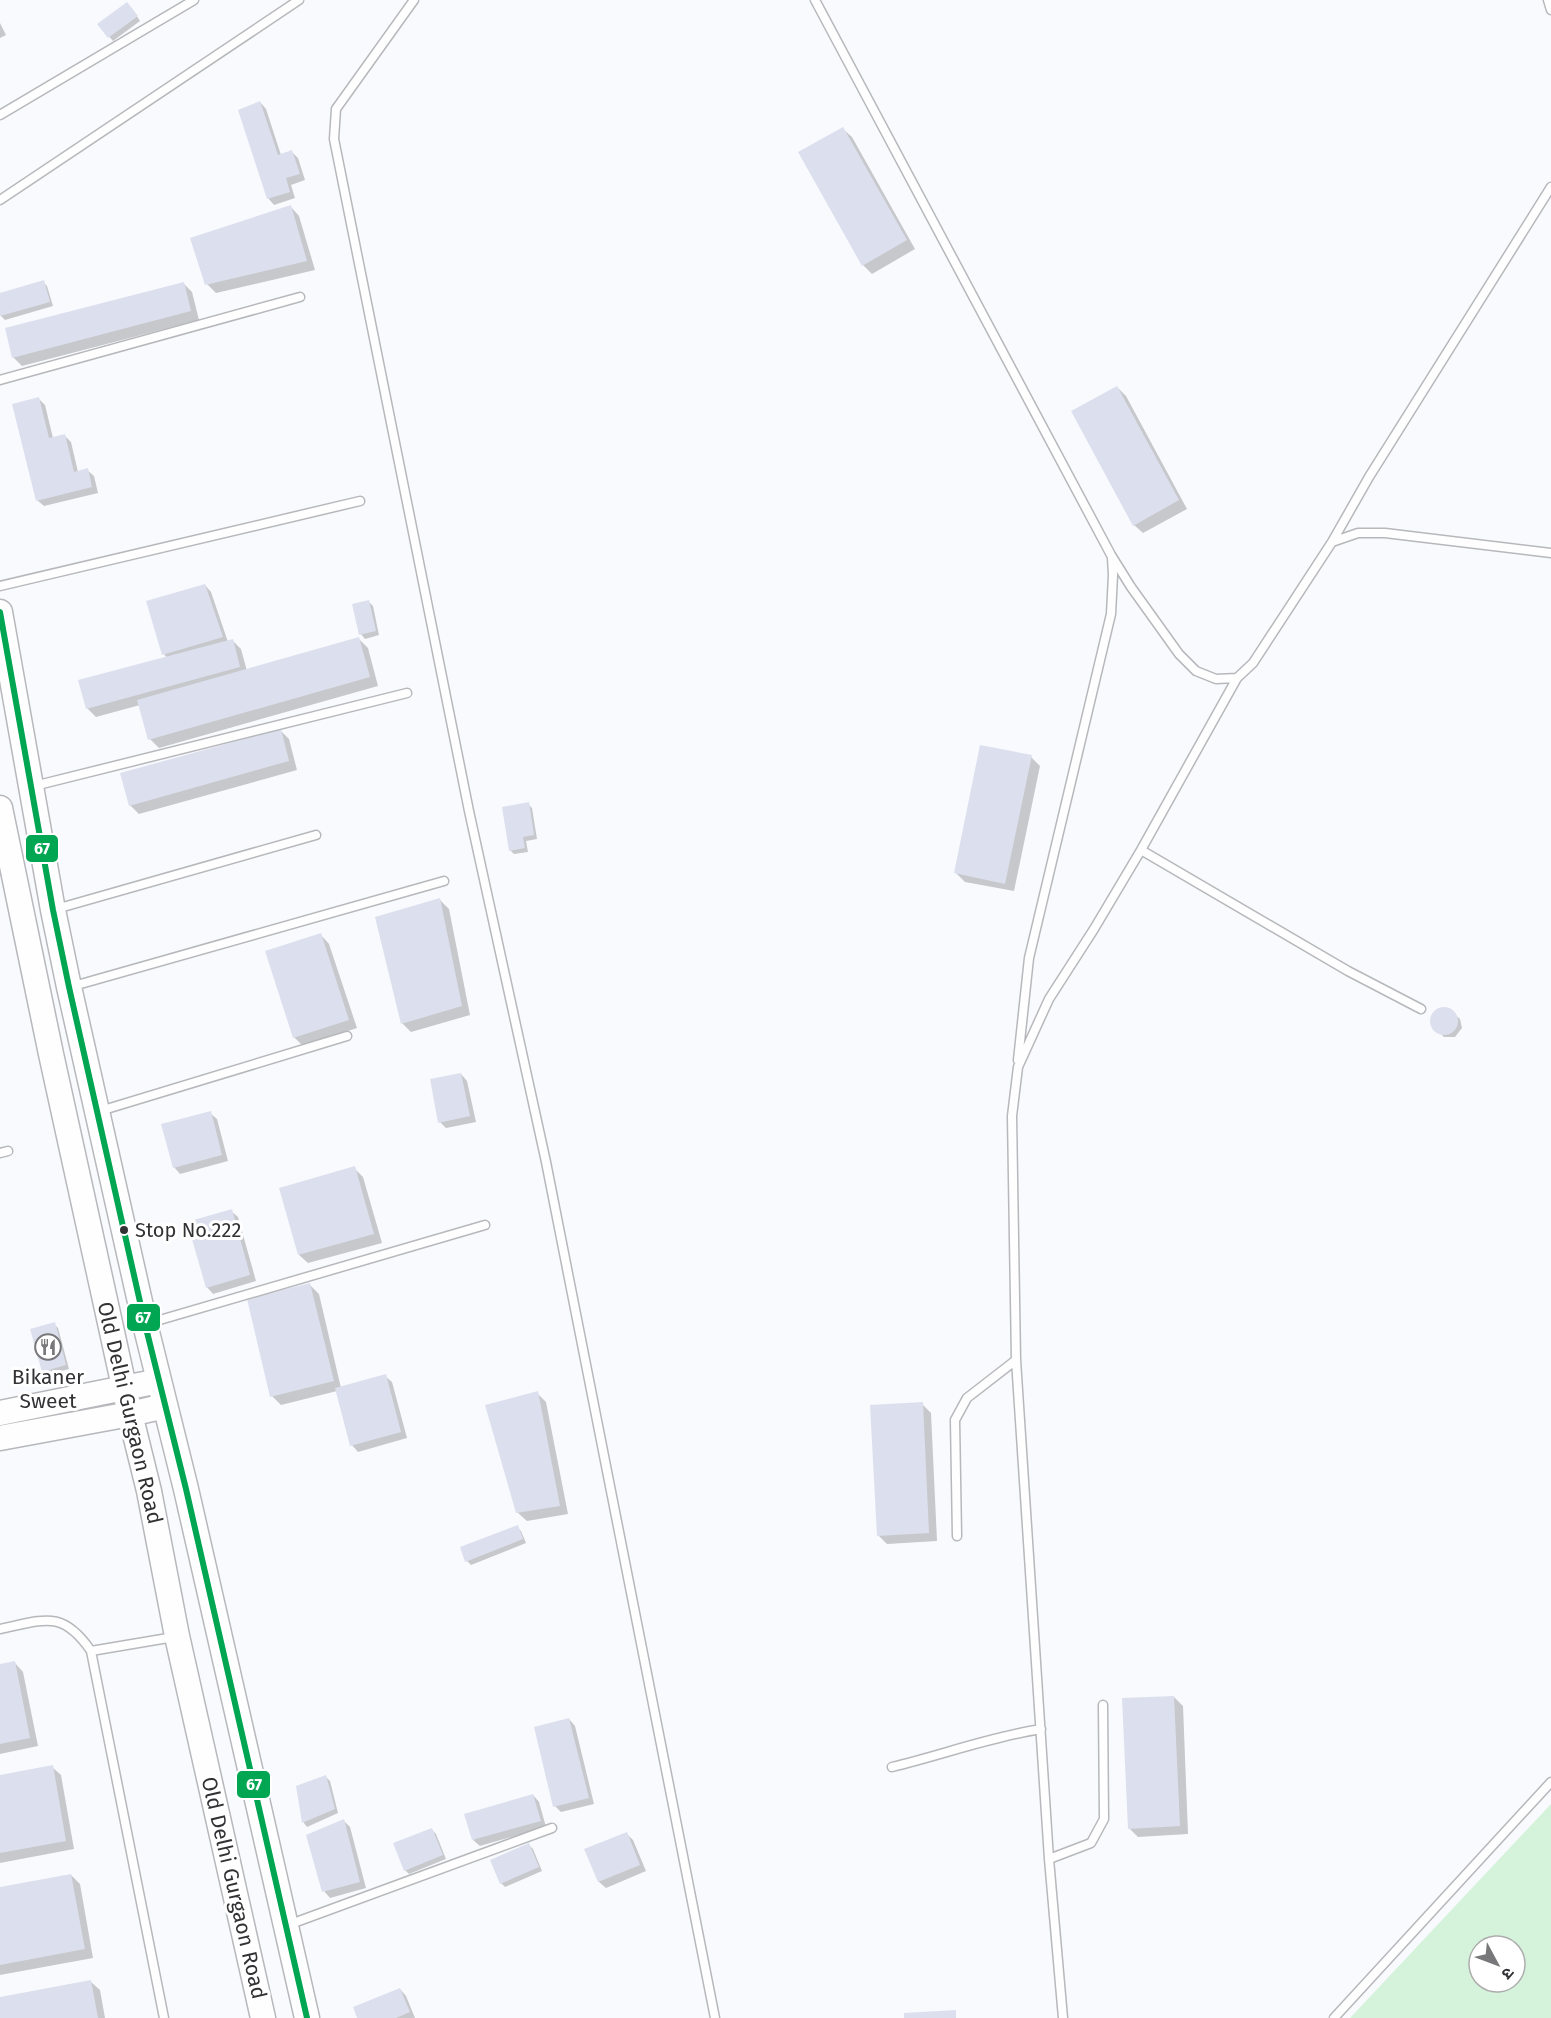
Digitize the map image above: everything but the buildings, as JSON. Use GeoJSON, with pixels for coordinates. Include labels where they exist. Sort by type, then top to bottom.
{"type":"FeatureCollection","features":[{"type":"Feature","properties":{"kind":"main road","name":"Old Delhi Gurgaon Road"},"geometry":{"type":"LineString","coordinates":[[0,612],[53,910],[96,1112],[186,1490],[307,2018]]}},
{"type":"Feature","properties":{"kind":"main road","name":"Old Delhi Gurgaon Road"},"geometry":{"type":"LineString","coordinates":[[0,808],[51,1054],[149,1491],[177,1636],[263,2018]]}},
{"type":"Feature","properties":{"kind":"main road"},"geometry":{"type":"LineString","coordinates":[[0,1413],[159,1381]]}},
{"type":"Feature","properties":{"kind":"main road"},"geometry":{"type":"LineString","coordinates":[[0,1438],[165,1406]]}},
{"type":"Feature","properties":{"kind":"lane"},"geometry":{"type":"LineString","coordinates":[[0,115],[194,0]]}},
{"type":"Feature","properties":{"kind":"lane"},"geometry":{"type":"LineString","coordinates":[[0,200],[299,0]]}},
{"type":"Feature","properties":{"kind":"lane"},"geometry":{"type":"LineString","coordinates":[[414,0],[336,109],[334,139],[469,811],[546,1162],[715,2018]]}},
{"type":"Feature","properties":{"kind":"lane"},"geometry":{"type":"LineString","coordinates":[[815,0],[1111,555],[1179,654],[1196,671],[1216,679],[1237,678]]}},
{"type":"Feature","properties":{"kind":"lane"},"geometry":{"type":"LineString","coordinates":[[1548,0],[1551,10]]}},
{"type":"Feature","properties":{"kind":"lane"},"geometry":{"type":"LineString","coordinates":[[1018,1067],[1049,999],[1141,850],[1237,678],[1252,663],[1332,542],[1369,477],[1551,188]]}},
{"type":"Feature","properties":{"kind":"lane"},"geometry":{"type":"LineString","coordinates":[[0,380],[300,297]]}},
{"type":"Feature","properties":{"kind":"lane"},"geometry":{"type":"LineString","coordinates":[[0,586],[360,501]]}},
{"type":"Feature","properties":{"kind":"lane"},"geometry":{"type":"LineString","coordinates":[[1332,542],[1358,533],[1385,533],[1551,553]]}},
{"type":"Feature","properties":{"kind":"lane"},"geometry":{"type":"LineString","coordinates":[[1063,2018],[1049,1858],[1016,1360],[1012,1116],[1029,958],[1111,614],[1113,575],[1111,555]]}},
{"type":"Feature","properties":{"kind":"lane"},"geometry":{"type":"LineString","coordinates":[[31,787],[407,693]]}},
{"type":"Feature","properties":{"kind":"lane"},"geometry":{"type":"LineString","coordinates":[[53,910],[316,835]]}},
{"type":"Feature","properties":{"kind":"lane"},"geometry":{"type":"LineString","coordinates":[[1141,850],[1348,971],[1421,1009]]}},
{"type":"Feature","properties":{"kind":"lane"},"geometry":{"type":"LineString","coordinates":[[69,987],[444,881]]}},
{"type":"Feature","properties":{"kind":"lane"},"geometry":{"type":"LineString","coordinates":[[96,1112],[347,1036]]}},
{"type":"Feature","properties":{"kind":"lane"},"geometry":{"type":"LineString","coordinates":[[145,1324],[485,1225]]}},
{"type":"Feature","properties":{"kind":"lane"},"geometry":{"type":"LineString","coordinates":[[957,1536],[955,1420],[967,1398],[1016,1360]]}},
{"type":"Feature","properties":{"kind":"lane"},"geometry":{"type":"LineString","coordinates":[[0,1629],[42,1620],[63,1622],[79,1633],[91,1651],[164,2018]]}},
{"type":"Feature","properties":{"kind":"lane"},"geometry":{"type":"LineString","coordinates":[[91,1651],[177,1636]]}},
{"type":"Feature","properties":{"kind":"lane"},"geometry":{"type":"LineString","coordinates":[[1049,1858],[1091,1843],[1104,1820],[1103,1705]]}},
{"type":"Feature","properties":{"kind":"lane"},"geometry":{"type":"LineString","coordinates":[[892,1767],[939,1756],[1003,1736],[1041,1729]]}},
{"type":"Feature","properties":{"kind":"lane"},"geometry":{"type":"LineString","coordinates":[[1334,2018],[1551,1782]]}},
{"type":"Feature","properties":{"kind":"lane"},"geometry":{"type":"LineString","coordinates":[[285,1926],[552,1828]]}},
{"type":"Feature","properties":{"kind":"green space"},"geometry":{"type":"Polygon","coordinates":[[[1551,1804],[1551,2018],[1350,2018],[1551,1804]]]}},
{"type":"Feature","properties":{"kind":"transit line","name":"67"},"geometry":{"type":"LineString","coordinates":[[0,612],[53,910],[69,987],[307,2018]]}},
{"type":"Feature","properties":{"kind":"place","name":"Stop No.222"},"geometry":{"type":"Point","coordinates":[124,1230]}},
{"type":"Feature","properties":{"kind":"place","name":"Bikaner Sweet"},"geometry":{"type":"Point","coordinates":[48,1347]}}]}
